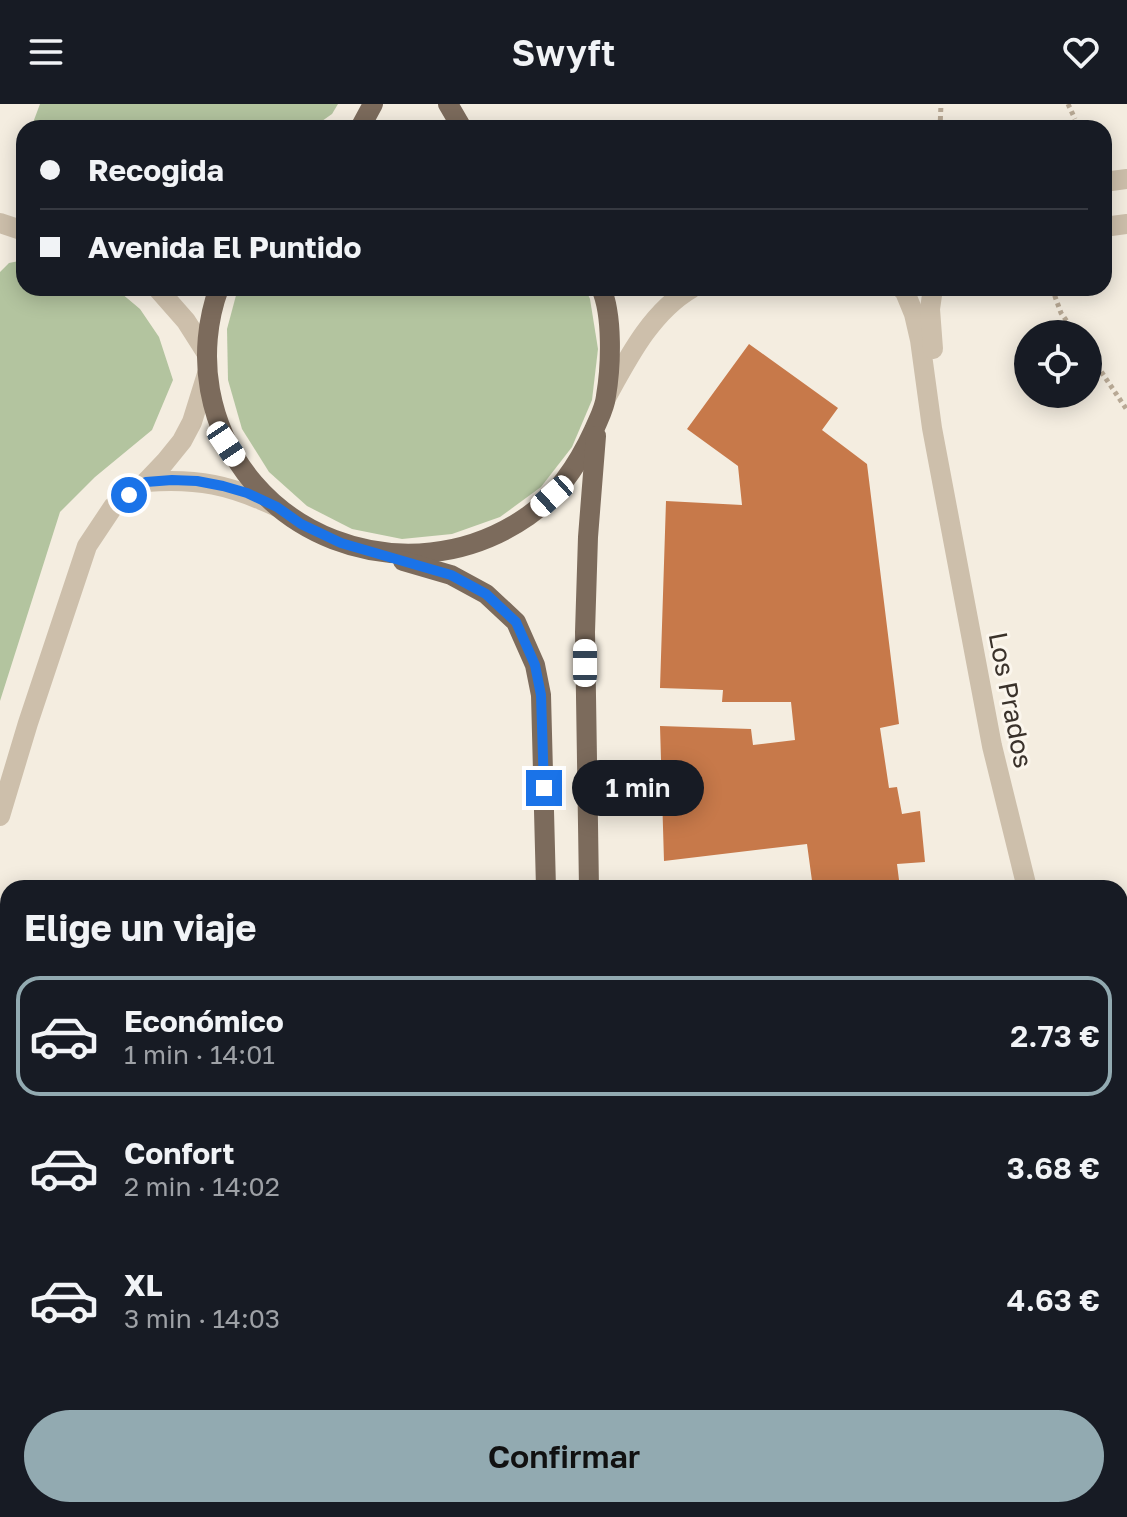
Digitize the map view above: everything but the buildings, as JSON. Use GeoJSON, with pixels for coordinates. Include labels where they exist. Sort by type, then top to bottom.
{"type":"FeatureCollection","features":[{"type":"Feature","properties":{"kind":"main road"},"geometry":{"type":"LineString","coordinates":[[215,296],[207,339],[213,407],[226,444],[249,478],[277,507],[301,524],[341,543],[451,575],[486,594],[516,622],[535,665],[541,695],[546,880]]}},
{"type":"Feature","properties":{"kind":"main road"},"geometry":{"type":"LineString","coordinates":[[372,551],[427,554],[464,547],[501,533],[530,515],[552,496],[581,459],[606,398],[611,330],[603,296]]}},
{"type":"Feature","properties":{"kind":"main road"},"geometry":{"type":"LineString","coordinates":[[589,880],[585,632],[588,537],[598,422]]}},
{"type":"Feature","properties":{"kind":"street"},"geometry":{"type":"LineString","coordinates":[[0,816],[87,546],[113,507],[146,482],[165,462],[192,422],[207,364],[186,321],[164,296]]}},
{"type":"Feature","properties":{"kind":"street"},"geometry":{"type":"LineString","coordinates":[[606,398],[635,345],[679,296]]}},
{"type":"Feature","properties":{"kind":"street"},"geometry":{"type":"LineString","coordinates":[[907,296],[920,340],[932,428],[950,520]]}},
{"type":"Feature","properties":{"kind":"street"},"geometry":{"type":"LineString","coordinates":[[932,296],[932,338],[942,414],[950,520]]}},
{"type":"Feature","properties":{"kind":"street"},"geometry":{"type":"LineString","coordinates":[[146,482],[197,481],[247,493],[277,507]]}},
{"type":"Feature","properties":{"kind":"street","name":"Los Prados"},"geometry":{"type":"LineString","coordinates":[[950,520],[992,746],[1025,880]]}},
{"type":"Feature","properties":{"kind":"path"},"geometry":{"type":"LineString","coordinates":[[1068,104],[1075,119]]}},
{"type":"Feature","properties":{"kind":"path"},"geometry":{"type":"LineString","coordinates":[[1055,296],[1066,320]]}},
{"type":"Feature","properties":{"kind":"path"},"geometry":{"type":"LineString","coordinates":[[1102,373],[1127,410]]}},
{"type":"Feature","properties":{"kind":"green space"},"geometry":{"type":"Polygon","coordinates":[[[40,104],[338,104],[323,120],[34,120],[40,104]]]}},
{"type":"Feature","properties":{"kind":"green space"},"geometry":{"type":"Polygon","coordinates":[[[16,262],[16,296],[125,296],[140,309],[159,337],[173,380],[152,430],[95,477],[60,512],[0,701],[0,272],[9,263],[16,262]]]}},
{"type":"Feature","properties":{"kind":"green space"},"geometry":{"type":"Polygon","coordinates":[[[236,296],[589,296],[598,349],[592,400],[572,447],[541,487],[500,517],[452,534],[402,539],[352,529],[307,506],[269,472],[242,429],[228,380],[227,329],[236,296]]]}},
{"type":"Feature","properties":{"kind":"route"},"geometry":{"type":"LineString","coordinates":[[129,495],[146,482],[197,481],[223,486],[277,507],[301,524],[341,543],[451,575],[486,594],[516,622],[535,665],[541,695],[544,788]]}}]}
